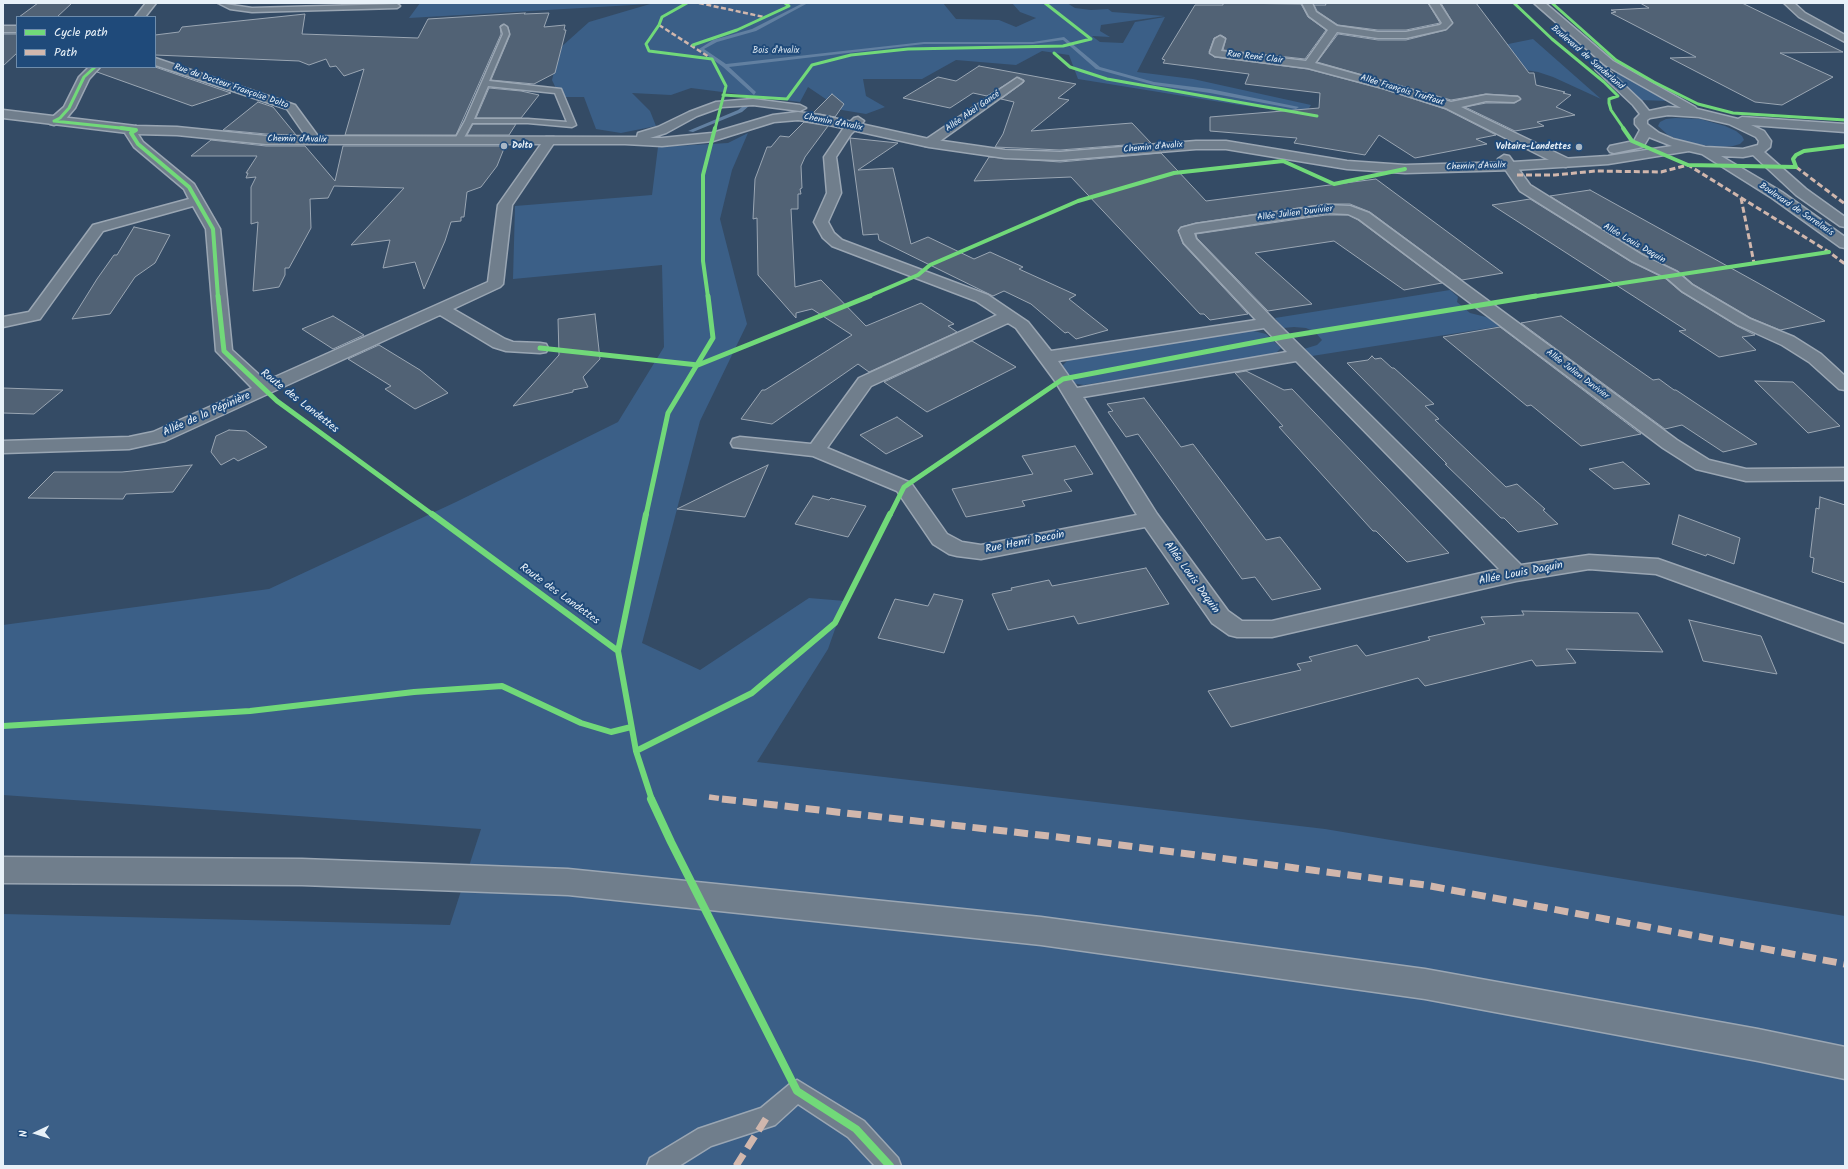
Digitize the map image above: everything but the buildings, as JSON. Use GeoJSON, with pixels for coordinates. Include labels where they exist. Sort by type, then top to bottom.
{"type":"FeatureCollection","features":[{"type":"Feature","properties":{"kind":"street"},"geometry":{"type":"LineString","coordinates":[[141,16],[151,3]]}},
{"type":"Feature","properties":{"kind":"street"},"geometry":{"type":"LineString","coordinates":[[1307,3],[1312,14],[1334,29],[1378,35],[1406,34],[1442,27],[1447,23],[1434,3]]}},
{"type":"Feature","properties":{"kind":"street","name":"Boulevard de Sunderland"},"geometry":{"type":"LineString","coordinates":[[1527,3],[1540,17],[1632,98],[1646,115]]}},
{"type":"Feature","properties":{"kind":"street","name":"Boulevard de Sunderland"},"geometry":{"type":"LineString","coordinates":[[1539,3],[1609,63],[1676,102],[1699,113]]}},
{"type":"Feature","properties":{"kind":"street"},"geometry":{"type":"LineString","coordinates":[[1789,3],[1802,15],[1845,39]]}},
{"type":"Feature","properties":{"kind":"street"},"geometry":{"type":"LineString","coordinates":[[3,30],[16,29]]}},
{"type":"Feature","properties":{"kind":"street"},"geometry":{"type":"LineString","coordinates":[[1309,65],[1334,29]]}},
{"type":"Feature","properties":{"kind":"street"},"geometry":{"type":"LineString","coordinates":[[1829,31],[1845,31]]}},
{"type":"Feature","properties":{"kind":"street","name":"Rue René Clair"},"geometry":{"type":"LineString","coordinates":[[1220,40],[1215,53],[1309,65]]}},
{"type":"Feature","properties":{"kind":"street","name":"Rue du Docteur Françoise Dolto"},"geometry":{"type":"LineString","coordinates":[[156,61],[291,107],[311,135],[308,140]]}},
{"type":"Feature","properties":{"kind":"street","name":"Allée François Truffaut"},"geometry":{"type":"LineString","coordinates":[[1309,65],[1387,86],[1450,106],[1566,163]]}},
{"type":"Feature","properties":{"kind":"street"},"geometry":{"type":"LineString","coordinates":[[54,121],[60,118],[69,108],[84,77],[94,68]]}},
{"type":"Feature","properties":{"kind":"street","name":"Allée Abel Gancé"},"geometry":{"type":"LineString","coordinates":[[932,140],[1017,81]]}},
{"type":"Feature","properties":{"kind":"street"},"geometry":{"type":"LineString","coordinates":[[1450,106],[1486,98],[1514,99]]}},
{"type":"Feature","properties":{"kind":"street","name":"Chemin d'Avalix"},"geometry":{"type":"LineString","coordinates":[[625,140],[662,130],[693,114],[720,104],[753,102],[782,104],[977,151],[1033,156],[1060,156],[1196,145],[1226,145],[1347,165],[1405,169],[1507,162],[1609,150],[1639,144],[1646,130]]}},
{"type":"Feature","properties":{"kind":"street"},"geometry":{"type":"LineString","coordinates":[[1765,141],[1764,147],[1756,151],[1725,154],[1686,148],[1655,136],[1646,130],[1641,124],[1641,119],[1646,115],[1668,111],[1699,113],[1733,120],[1779,125],[1845,128]]}},
{"type":"Feature","properties":{"kind":"street"},"geometry":{"type":"LineString","coordinates":[[3,114],[136,130]]}},
{"type":"Feature","properties":{"kind":"street","name":"Chemin d'Avalix"},"geometry":{"type":"LineString","coordinates":[[136,130],[177,131],[266,140],[625,140],[662,142],[713,137],[773,119],[798,116],[856,123]]}},
{"type":"Feature","properties":{"kind":"street"},"geometry":{"type":"LineString","coordinates":[[1733,120],[1755,130],[1765,141]]}},
{"type":"Feature","properties":{"kind":"street","name":"Allée Louis Daquin"},"geometry":{"type":"LineString","coordinates":[[856,123],[830,157],[834,193],[821,222],[828,235],[837,243],[982,298],[1022,325],[1048,357],[1150,519],[1220,617],[1237,629],[1272,629],[1516,573],[1589,562],[1658,567],[1845,634]]}},
{"type":"Feature","properties":{"kind":"street","name":"Route des Landettes"},"geometry":{"type":"LineString","coordinates":[[136,130],[131,134],[138,144],[188,187],[198,201],[213,229],[218,300],[224,351],[264,390]]}},
{"type":"Feature","properties":{"kind":"street"},"geometry":{"type":"LineString","coordinates":[[1814,138],[1845,135]]}},
{"type":"Feature","properties":{"kind":"street","name":"Allée de la Pépinière"},"geometry":{"type":"LineString","coordinates":[[3,447],[129,443],[158,437],[495,284],[505,205],[550,140]]}},
{"type":"Feature","properties":{"kind":"street"},"geometry":{"type":"LineString","coordinates":[[1765,141],[1778,140]]}},
{"type":"Feature","properties":{"kind":"street","name":"Chemin d'Avalix"},"geometry":{"type":"LineString","coordinates":[[1507,162],[1566,163],[1634,157],[1655,152],[1686,148]]}},
{"type":"Feature","properties":{"kind":"street","name":"Boulevard de Sarrelouis"},"geometry":{"type":"LineString","coordinates":[[1705,151],[1777,195],[1845,244]]}},
{"type":"Feature","properties":{"kind":"street","name":"Boulevard de Sarrelouis"},"geometry":{"type":"LineString","coordinates":[[1756,151],[1801,192],[1845,223]]}},
{"type":"Feature","properties":{"kind":"street","name":"Allée Louis Daquin"},"geometry":{"type":"LineString","coordinates":[[1507,162],[1525,188],[1637,258],[1672,275],[1687,288],[1744,322],[1788,341],[1815,358],[1845,385]]}},
{"type":"Feature","properties":{"kind":"street"},"geometry":{"type":"LineString","coordinates":[[3,322],[34,316],[98,228],[198,201]]}},
{"type":"Feature","properties":{"kind":"street","name":"Allée Julien Duvivier"},"geometry":{"type":"LineString","coordinates":[[1516,573],[1268,323],[1189,240],[1186,231],[1196,228],[1326,209],[1350,210],[1364,216],[1670,444],[1703,465],[1746,475],[1845,474]]}},
{"type":"Feature","properties":{"kind":"street"},"geometry":{"type":"LineString","coordinates":[[441,309],[499,344],[512,347],[540,348]]}},
{"type":"Feature","properties":{"kind":"street"},"geometry":{"type":"LineString","coordinates":[[816,450],[865,382],[1009,316]]}},
{"type":"Feature","properties":{"kind":"street"},"geometry":{"type":"LineString","coordinates":[[1048,357],[1268,323]]}},
{"type":"Feature","properties":{"kind":"street"},"geometry":{"type":"LineString","coordinates":[[1072,394],[1300,355]]}},
{"type":"Feature","properties":{"kind":"street","name":"Rue Henri Decoin"},"geometry":{"type":"LineString","coordinates":[[740,443],[816,450],[904,487],[940,539],[957,549],[980,552],[1150,519]]}},
{"type":"Feature","properties":{"kind":"street"},"geometry":{"type":"LineString","coordinates":[[3,870],[302,872],[568,882],[1041,931],[1425,984],[1758,1046],[1845,1064]]}},
{"type":"Feature","properties":{"kind":"lane"},"geometry":{"type":"LineString","coordinates":[[221,3],[232,8],[252,10],[397,6]]}},
{"type":"Feature","properties":{"kind":"lane"},"geometry":{"type":"LineString","coordinates":[[458,141],[469,121],[506,34],[504,27]]}},
{"type":"Feature","properties":{"kind":"lane"},"geometry":{"type":"LineString","coordinates":[[484,83],[558,92],[580,140]]}},
{"type":"Feature","properties":{"kind":"lane"},"geometry":{"type":"LineString","coordinates":[[469,121],[528,121],[572,124]]}},
{"type":"Feature","properties":{"kind":"lane"},"geometry":{"type":"LineString","coordinates":[[658,1166],[706,1136],[768,1117],[796,1091],[856,1129],[890,1166]]}},
{"type":"Feature","properties":{"kind":"green space","name":"Bois d'Avalix"},"geometry":{"type":"Polygon","coordinates":[[[420,3],[943,3],[956,19],[999,20],[1016,27],[1036,18],[1020,12],[1012,3],[1067,3],[1075,8],[1091,10],[1108,9],[1112,12],[1165,16],[1101,25],[1100,31],[1110,37],[1092,36],[1100,42],[1123,43],[1135,22],[1165,17],[1137,72],[1193,79],[1311,105],[1306,113],[1239,105],[1078,79],[1069,55],[1042,51],[1016,65],[956,60],[922,79],[863,79],[866,96],[885,107],[866,114],[842,110],[808,87],[800,102],[691,88],[671,95],[632,93],[650,111],[656,126],[621,133],[596,129],[584,97],[560,97],[552,80],[560,48],[589,22],[650,4],[409,18],[420,3]]]}},
{"type":"Feature","properties":{"kind":"green space"},"geometry":{"type":"Polygon","coordinates":[[[1533,39],[1601,99],[1553,77],[1538,72],[1512,68],[1416,78],[1399,87],[1385,82],[1419,62],[1533,39]]]}},
{"type":"Feature","properties":{"kind":"green space"},"geometry":{"type":"Polygon","coordinates":[[[1621,73],[1668,101],[1640,100],[1612,74],[1621,73]]]}},
{"type":"Feature","properties":{"kind":"green space"},"geometry":{"type":"Polygon","coordinates":[[[1666,119],[1700,119],[1725,126],[1736,131],[1744,140],[1740,144],[1721,147],[1692,144],[1679,140],[1668,135],[1658,126],[1660,122],[1666,119]]]}},
{"type":"Feature","properties":{"kind":"green space"},"geometry":{"type":"Polygon","coordinates":[[[748,133],[732,170],[720,219],[747,324],[700,421],[642,643],[700,670],[809,598],[845,601],[828,649],[757,762],[1325,829],[1845,916],[1845,1166],[3,1166],[3,914],[450,925],[481,829],[3,795],[3,625],[269,589],[456,502],[618,422],[664,347],[662,265],[513,279],[515,206],[652,195],[658,147],[728,143],[748,133]]]}},
{"type":"Feature","properties":{"kind":"green space"},"geometry":{"type":"Polygon","coordinates":[[[1450,290],[1458,297],[1457,302],[1470,313],[1486,317],[1502,326],[1312,356],[1304,349],[1317,345],[1322,340],[1315,332],[1306,328],[1283,328],[1275,318],[1450,290]]]}},
{"type":"Feature","properties":{"kind":"green space"},"geometry":{"type":"Polygon","coordinates":[[[1250,330],[1266,334],[1281,348],[1275,354],[1084,385],[1072,383],[1062,366],[1069,359],[1250,330]]]}},
{"type":"Feature","properties":{"kind":"waterway"},"geometry":{"type":"LineString","coordinates":[[725,66],[701,49],[715,41],[754,30],[806,3]]}},
{"type":"Feature","properties":{"kind":"waterway"},"geometry":{"type":"LineString","coordinates":[[725,66],[924,43],[1033,43],[1064,38],[1098,68],[1154,83],[1210,91],[1296,107]]}},
{"type":"Feature","properties":{"kind":"waterway"},"geometry":{"type":"LineString","coordinates":[[725,66],[754,93]]}},
{"type":"Feature","properties":{"kind":"waterway"},"geometry":{"type":"LineString","coordinates":[[691,131],[740,111],[746,106]]}},
{"type":"Feature","properties":{"kind":"marked path"},"geometry":{"type":"LineString","coordinates":[[699,3],[764,17]]}},
{"type":"Feature","properties":{"kind":"marked path"},"geometry":{"type":"LineString","coordinates":[[659,25],[709,57]]}},
{"type":"Feature","properties":{"kind":"marked path"},"geometry":{"type":"LineString","coordinates":[[1517,175],[1555,175],[1596,171],[1661,172],[1688,165],[1829,252],[1845,264]]}},
{"type":"Feature","properties":{"kind":"marked path"},"geometry":{"type":"LineString","coordinates":[[1796,167],[1845,204]]}},
{"type":"Feature","properties":{"kind":"marked path"},"geometry":{"type":"LineString","coordinates":[[1741,198],[1754,263]]}},
{"type":"Feature","properties":{"kind":"marked path"},"geometry":{"type":"LineString","coordinates":[[709,797],[1075,839],[1425,885],[1845,964]]}},
{"type":"Feature","properties":{"kind":"marked path"},"geometry":{"type":"LineString","coordinates":[[736,1166],[767,1117]]}},
{"type":"Feature","properties":{"kind":"cycle path"},"geometry":{"type":"LineString","coordinates":[[687,3],[662,17],[659,25],[646,44],[649,51],[712,59],[726,86],[703,175],[703,261],[713,338],[668,413],[652,487],[618,651],[631,727],[636,751],[650,796],[671,842],[797,1091],[856,1129],[890,1166]]}},
{"type":"Feature","properties":{"kind":"cycle path"},"geometry":{"type":"LineString","coordinates":[[693,45],[737,30],[789,6],[785,3]]}},
{"type":"Feature","properties":{"kind":"cycle path"},"geometry":{"type":"LineString","coordinates":[[1045,3],[1091,39]]}},
{"type":"Feature","properties":{"kind":"cycle path"},"geometry":{"type":"LineString","coordinates":[[1514,3],[1552,39],[1604,82],[1618,96],[1609,99],[1611,110],[1632,141],[1674,160],[1688,165],[1785,168],[1796,167],[1793,159],[1796,155],[1804,151],[1845,146]]}},
{"type":"Feature","properties":{"kind":"cycle path"},"geometry":{"type":"LineString","coordinates":[[1552,3],[1616,60],[1654,82],[1698,104],[1733,113],[1845,120]]}},
{"type":"Feature","properties":{"kind":"cycle path"},"geometry":{"type":"LineString","coordinates":[[723,95],[787,99],[812,65],[851,55],[908,49],[1063,46],[1091,39]]}},
{"type":"Feature","properties":{"kind":"cycle path"},"geometry":{"type":"LineString","coordinates":[[1054,53],[1070,67],[1107,79],[1317,116]]}},
{"type":"Feature","properties":{"kind":"cycle path"},"geometry":{"type":"LineString","coordinates":[[54,121],[60,118],[69,108],[84,77],[94,68]]}},
{"type":"Feature","properties":{"kind":"cycle path"},"geometry":{"type":"LineString","coordinates":[[54,121],[136,130]]}},
{"type":"Feature","properties":{"kind":"cycle path"},"geometry":{"type":"LineString","coordinates":[[136,130],[131,133],[138,144],[189,187],[213,229],[218,300],[224,351],[277,401],[618,651]]}},
{"type":"Feature","properties":{"kind":"cycle path"},"geometry":{"type":"LineString","coordinates":[[540,348],[698,365],[821,317],[918,275],[930,265],[1078,201],[1174,173],[1283,161],[1334,184],[1405,169]]}},
{"type":"Feature","properties":{"kind":"cycle path"},"geometry":{"type":"LineString","coordinates":[[636,751],[752,693],[835,623],[904,487],[1063,379],[1283,337],[1483,304],[1829,252]]}},
{"type":"Feature","properties":{"kind":"cycle path"},"geometry":{"type":"LineString","coordinates":[[3,726],[250,711],[414,692],[502,686],[581,723],[611,732],[631,727]]}},
{"type":"Feature","properties":{"kind":"place","name":"Dolto"},"geometry":{"type":"Point","coordinates":[504,146]}},
{"type":"Feature","properties":{"kind":"place","name":"Voltaire-Landettes"},"geometry":{"type":"Point","coordinates":[1579,147]}}]}
